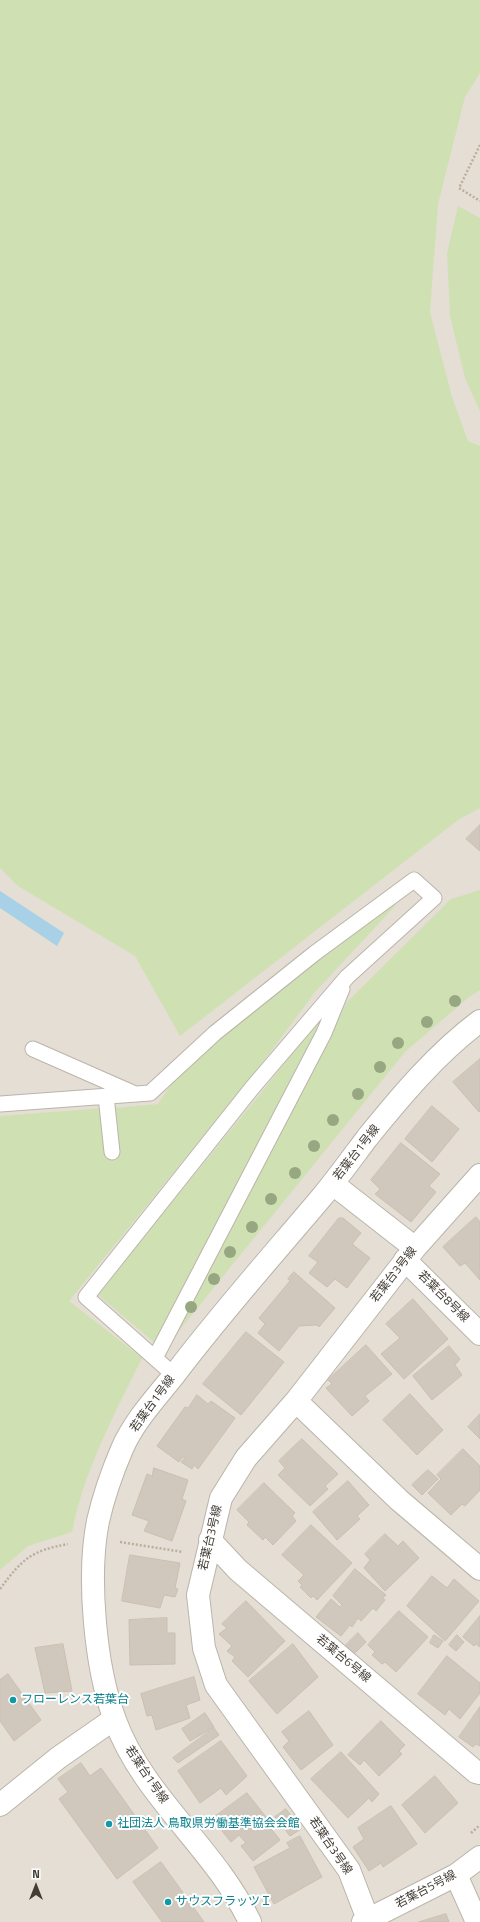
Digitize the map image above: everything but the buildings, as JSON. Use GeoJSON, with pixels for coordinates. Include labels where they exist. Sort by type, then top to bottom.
{"type":"FeatureCollection","features":[{"type":"Feature","properties":{"kind":"street","name":"若葉台1号線"},"geometry":{"type":"LineString","coordinates":[[250,1922],[216,1866],[162,1801],[127,1750],[114,1719],[101,1674],[95,1618],[94,1566],[98,1522],[122,1449],[134,1426],[196,1345],[333,1184],[368,1137],[418,1079],[459,1036],[480,1021]]}},
{"type":"Feature","properties":{"kind":"street","name":"若葉台3号線"},"geometry":{"type":"LineString","coordinates":[[367,1921],[349,1870],[216,1685],[204,1648],[198,1595],[221,1498],[246,1458],[296,1401],[410,1254],[480,1175]]}},
{"type":"Feature","properties":{"kind":"street","name":"若葉台8号線"},"geometry":{"type":"LineString","coordinates":[[333,1184],[410,1254],[480,1334]]}},
{"type":"Feature","properties":{"kind":"street"},"geometry":{"type":"LineString","coordinates":[[296,1401],[399,1500],[480,1568]]}},
{"type":"Feature","properties":{"kind":"street","name":"若葉台6号線"},"geometry":{"type":"LineString","coordinates":[[208,1548],[250,1580],[476,1772],[480,1773]]}},
{"type":"Feature","properties":{"kind":"street"},"geometry":{"type":"LineString","coordinates":[[0,1805],[58,1758],[114,1719]]}},
{"type":"Feature","properties":{"kind":"street","name":"若葉台5号線"},"geometry":{"type":"LineString","coordinates":[[367,1921],[456,1875],[480,1857]]}},
{"type":"Feature","properties":{"kind":"street"},"geometry":{"type":"LineString","coordinates":[[456,1875],[477,1922]]}},
{"type":"Feature","properties":{"kind":"lane"},"geometry":{"type":"LineString","coordinates":[[0,1104],[150,1093],[214,1033],[315,953],[414,880],[434,898],[347,977],[252,1088],[86,1297],[174,1374]]}},
{"type":"Feature","properties":{"kind":"lane"},"geometry":{"type":"LineString","coordinates":[[155,1358],[324,1033],[347,977]]}},
{"type":"Feature","properties":{"kind":"lane"},"geometry":{"type":"LineString","coordinates":[[33,1048],[135,1094]]}},
{"type":"Feature","properties":{"kind":"lane"},"geometry":{"type":"LineString","coordinates":[[106,1096],[112,1152]]}},
{"type":"Feature","properties":{"kind":"path"},"geometry":{"type":"LineString","coordinates":[[480,145],[458,188],[480,201]]}},
{"type":"Feature","properties":{"kind":"path"},"geometry":{"type":"LineString","coordinates":[[117,1542],[208,1548]]}},
{"type":"Feature","properties":{"kind":"path"},"geometry":{"type":"LineString","coordinates":[[0,1589],[18,1564],[44,1549],[70,1544]]}},
{"type":"Feature","properties":{"kind":"shaded area"},"geometry":{"type":"Polygon","coordinates":[[[0,0],[480,0],[480,1922],[0,1922],[0,0]]]}},
{"type":"Feature","properties":{"kind":"green space"},"geometry":{"type":"Polygon","coordinates":[[[0,0],[480,0],[480,73],[465,97],[438,204],[430,312],[452,397],[468,441],[480,446],[480,808],[458,820],[180,1036],[135,956],[18,886],[0,868],[0,0]]]}},
{"type":"Feature","properties":{"kind":"green space"},"geometry":{"type":"Polygon","coordinates":[[[458,206],[480,218],[480,411],[465,378],[450,316],[447,253],[458,206]]]}},
{"type":"Feature","properties":{"kind":"green space"},"geometry":{"type":"Polygon","coordinates":[[[480,890],[480,990],[469,997],[405,1052],[173,1338],[347,1002],[451,899],[480,890]]]}},
{"type":"Feature","properties":{"kind":"green space"},"geometry":{"type":"Polygon","coordinates":[[[392,902],[396,905],[315,992],[260,1066],[69,1301],[142,1358],[92,1465],[77,1509],[72,1532],[28,1546],[0,1570],[0,1116],[104,1108],[105,1155],[116,1155],[114,1108],[158,1104],[183,1068],[392,902]]]}},
{"type":"Feature","properties":{"kind":"green space"},"geometry":{"type":"Polygon","coordinates":[[[333,1001],[155,1343],[97,1294],[261,1093],[333,1001]]]}},
{"type":"Feature","properties":{"kind":"water"},"geometry":{"type":"Polygon","coordinates":[[[0,891],[64,933],[57,946],[0,908],[0,891]]]}},
{"type":"Feature","properties":{"kind":"place","name":"フローレンス若葉台"},"geometry":{"type":"Point","coordinates":[13,1700]}},
{"type":"Feature","properties":{"kind":"place","name":"社団法人 鳥取県労働基準協会会館"},"geometry":{"type":"Point","coordinates":[109,1824]}},
{"type":"Feature","properties":{"kind":"place","name":"サウスフラッツＩ"},"geometry":{"type":"Point","coordinates":[168,1902]}}]}
